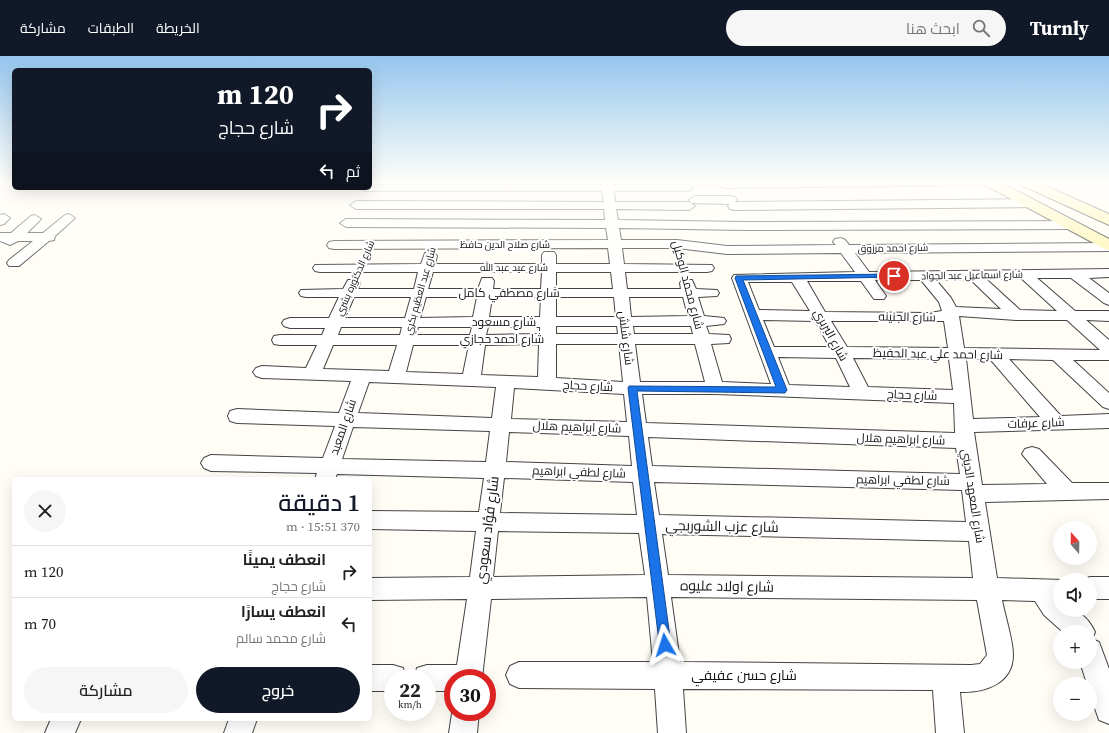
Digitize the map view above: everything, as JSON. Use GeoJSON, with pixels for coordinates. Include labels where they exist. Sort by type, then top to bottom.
{"type":"FeatureCollection","features":[{"type":"Feature","properties":{"kind":"main road"},"geometry":{"type":"LineString","coordinates":[[1051,214],[1109,246]]}},
{"type":"Feature","properties":{"kind":"main road"},"geometry":{"type":"LineString","coordinates":[[1095,214],[1109,220]]}},
{"type":"Feature","properties":{"kind":"main road"},"geometry":{"type":"LineString","coordinates":[[1072,225],[1109,237]]}},
{"type":"Feature","properties":{"kind":"street","name":"شارع الدكتوره بشري"},"geometry":{"type":"LineString","coordinates":[[312,374],[385,214]]}},
{"type":"Feature","properties":{"kind":"street","name":"شارع عبد العظيم بكري"},"geometry":{"type":"LineString","coordinates":[[396,377],[443,214]]}},
{"type":"Feature","properties":{"kind":"street"},"geometry":{"type":"LineString","coordinates":[[471,380],[498,214]]}},
{"type":"Feature","properties":{"kind":"street"},"geometry":{"type":"LineString","coordinates":[[547,384],[550,214]]}},
{"type":"Feature","properties":{"kind":"street"},"geometry":{"type":"LineString","coordinates":[[346,223],[550,223],[574,214]]}},
{"type":"Feature","properties":{"kind":"street","name":"شارع شلش"},"geometry":{"type":"LineString","coordinates":[[611,214],[658,586],[668,675],[672,733]]}},
{"type":"Feature","properties":{"kind":"street"},"geometry":{"type":"LineString","coordinates":[[644,214],[671,224],[745,226],[909,224],[1072,225]]}},
{"type":"Feature","properties":{"kind":"street","name":"شارع محمد الوكيل"},"geometry":{"type":"LineString","coordinates":[[668,214],[715,388]]}},
{"type":"Feature","properties":{"kind":"street"},"geometry":{"type":"LineString","coordinates":[[739,214],[771,277]]}},
{"type":"Feature","properties":{"kind":"street"},"geometry":{"type":"LineString","coordinates":[[818,214],[879,296]]}},
{"type":"Feature","properties":{"kind":"street"},"geometry":{"type":"LineString","coordinates":[[899,214],[958,275]]}},
{"type":"Feature","properties":{"kind":"street"},"geometry":{"type":"LineString","coordinates":[[14,263],[69,218]]}},
{"type":"Feature","properties":{"kind":"street"},"geometry":{"type":"LineString","coordinates":[[0,249],[35,219]]}},
{"type":"Feature","properties":{"kind":"street"},"geometry":{"type":"LineString","coordinates":[[0,237],[61,237]]}},
{"type":"Feature","properties":{"kind":"street","name":"شارع صلاح الدين حافظ"},"geometry":{"type":"LineString","coordinates":[[334,244],[677,244]]}},
{"type":"Feature","properties":{"kind":"street","name":"شارع احمد مرزوق"},"geometry":{"type":"LineString","coordinates":[[677,244],[727,250],[1109,246]]}},
{"type":"Feature","properties":{"kind":"street","name":"شارع عيد عبد الله"},"geometry":{"type":"LineString","coordinates":[[320,268],[707,268]]}},
{"type":"Feature","properties":{"kind":"street"},"geometry":{"type":"LineString","coordinates":[[1024,274],[1109,349]]}},
{"type":"Feature","properties":{"kind":"street"},"geometry":{"type":"LineString","coordinates":[[1075,274],[1109,300]]}},
{"type":"Feature","properties":{"kind":"street","name":"شارع اسماعيل عبد الجواد"},"geometry":{"type":"LineString","coordinates":[[752,315],[739,278],[1109,274]]}},
{"type":"Feature","properties":{"kind":"street"},"geometry":{"type":"LineString","coordinates":[[974,275],[1016,315]]}},
{"type":"Feature","properties":{"kind":"street","name":"شارع المعهد الديني"},"geometry":{"type":"LineString","coordinates":[[925,276],[946,301],[951,313],[962,397],[964,433],[987,589],[1000,655],[999,664],[994,671],[980,678],[945,677]]}},
{"type":"Feature","properties":{"kind":"street","name":"شارع البربري"},"geometry":{"type":"LineString","coordinates":[[797,277],[842,353],[862,393]]}},
{"type":"Feature","properties":{"kind":"street","name":"شارع مصطفي كامل"},"geometry":{"type":"LineString","coordinates":[[306,293],[712,293]]}},
{"type":"Feature","properties":{"kind":"street","name":"شارع الجنينه"},"geometry":{"type":"LineString","coordinates":[[752,315],[929,318],[943,317],[951,313],[961,311],[1016,315],[1109,316]]}},
{"type":"Feature","properties":{"kind":"street"},"geometry":{"type":"LineString","coordinates":[[752,315],[782,390]]}},
{"type":"Feature","properties":{"kind":"street","name":"شارع مسعود"},"geometry":{"type":"LineString","coordinates":[[290,323],[548,322],[626,330],[697,321],[718,321]]}},
{"type":"Feature","properties":{"kind":"street","name":"شارع احمد حجازي"},"geometry":{"type":"LineString","coordinates":[[280,340],[548,339],[626,330],[702,339],[723,339]]}},
{"type":"Feature","properties":{"kind":"street","name":"شارع احمد علي عبد الحفيظ"},"geometry":{"type":"LineString","coordinates":[[767,352],[1109,355]]}},
{"type":"Feature","properties":{"kind":"street"},"geometry":{"type":"LineString","coordinates":[[995,355],[1056,422]]}},
{"type":"Feature","properties":{"kind":"street"},"geometry":{"type":"LineString","coordinates":[[1058,355],[1109,403]]}},
{"type":"Feature","properties":{"kind":"street","name":"شارع حجاج"},"geometry":{"type":"LineString","coordinates":[[262,372],[506,381],[632,388],[715,388],[962,397]]}},
{"type":"Feature","properties":{"kind":"street","name":"شارع المعبد"},"geometry":{"type":"LineString","coordinates":[[327,472],[362,376]]}},
{"type":"Feature","properties":{"kind":"street","name":"شارع فؤاد سعودي"},"geometry":{"type":"LineString","coordinates":[[470,669],[506,381]]}},
{"type":"Feature","properties":{"kind":"street","name":"شارع ابراهيم هلال"},"geometry":{"type":"LineString","coordinates":[[237,416],[637,429],[964,433]]}},
{"type":"Feature","properties":{"kind":"street","name":"شارع عرفات"},"geometry":{"type":"LineString","coordinates":[[964,433],[1056,422],[1109,420]]}},
{"type":"Feature","properties":{"kind":"street"},"geometry":{"type":"LineString","coordinates":[[1032,454],[1067,492]]}},
{"type":"Feature","properties":{"kind":"street","name":"شارع لطفي ابراهيم"},"geometry":{"type":"LineString","coordinates":[[211,462],[327,472],[494,470],[643,474],[1067,492],[1109,491]]}},
{"type":"Feature","properties":{"kind":"street","name":"شارع عزب الشوربجي"},"geometry":{"type":"LineString","coordinates":[[372,520],[649,524],[979,532]]}},
{"type":"Feature","properties":{"kind":"street","name":"شارع اولاد عليوه"},"geometry":{"type":"LineString","coordinates":[[372,589],[658,586],[1051,590]]}},
{"type":"Feature","properties":{"kind":"street"},"geometry":{"type":"LineString","coordinates":[[1097,588],[1109,588]]}},
{"type":"Feature","properties":{"kind":"street"},"geometry":{"type":"LineString","coordinates":[[1051,590],[1053,607],[1074,625]]}},
{"type":"Feature","properties":{"kind":"street"},"geometry":{"type":"LineString","coordinates":[[1096,669],[1109,710]]}},
{"type":"Feature","properties":{"kind":"street","name":"شارع حسن عفيفي"},"geometry":{"type":"LineString","coordinates":[[519,675],[945,677]]}},
{"type":"Feature","properties":{"kind":"street"},"geometry":{"type":"LineString","coordinates":[[945,677],[950,733]]}},
{"type":"Feature","properties":{"kind":"street"},"geometry":{"type":"LineString","coordinates":[[372,678],[384,678]]}},
{"type":"Feature","properties":{"kind":"street"},"geometry":{"type":"LineString","coordinates":[[59,733],[66,721]]}},
{"type":"Feature","properties":{"kind":"street"},"geometry":{"type":"LineString","coordinates":[[238,733],[242,721]]}},
{"type":"Feature","properties":{"kind":"street"},"geometry":{"type":"LineString","coordinates":[[463,733],[464,721]]}},
{"type":"Feature","properties":{"kind":"route"},"geometry":{"type":"LineString","coordinates":[[665,645],[632,388],[782,390],[738,279],[894,276]]}}]}
